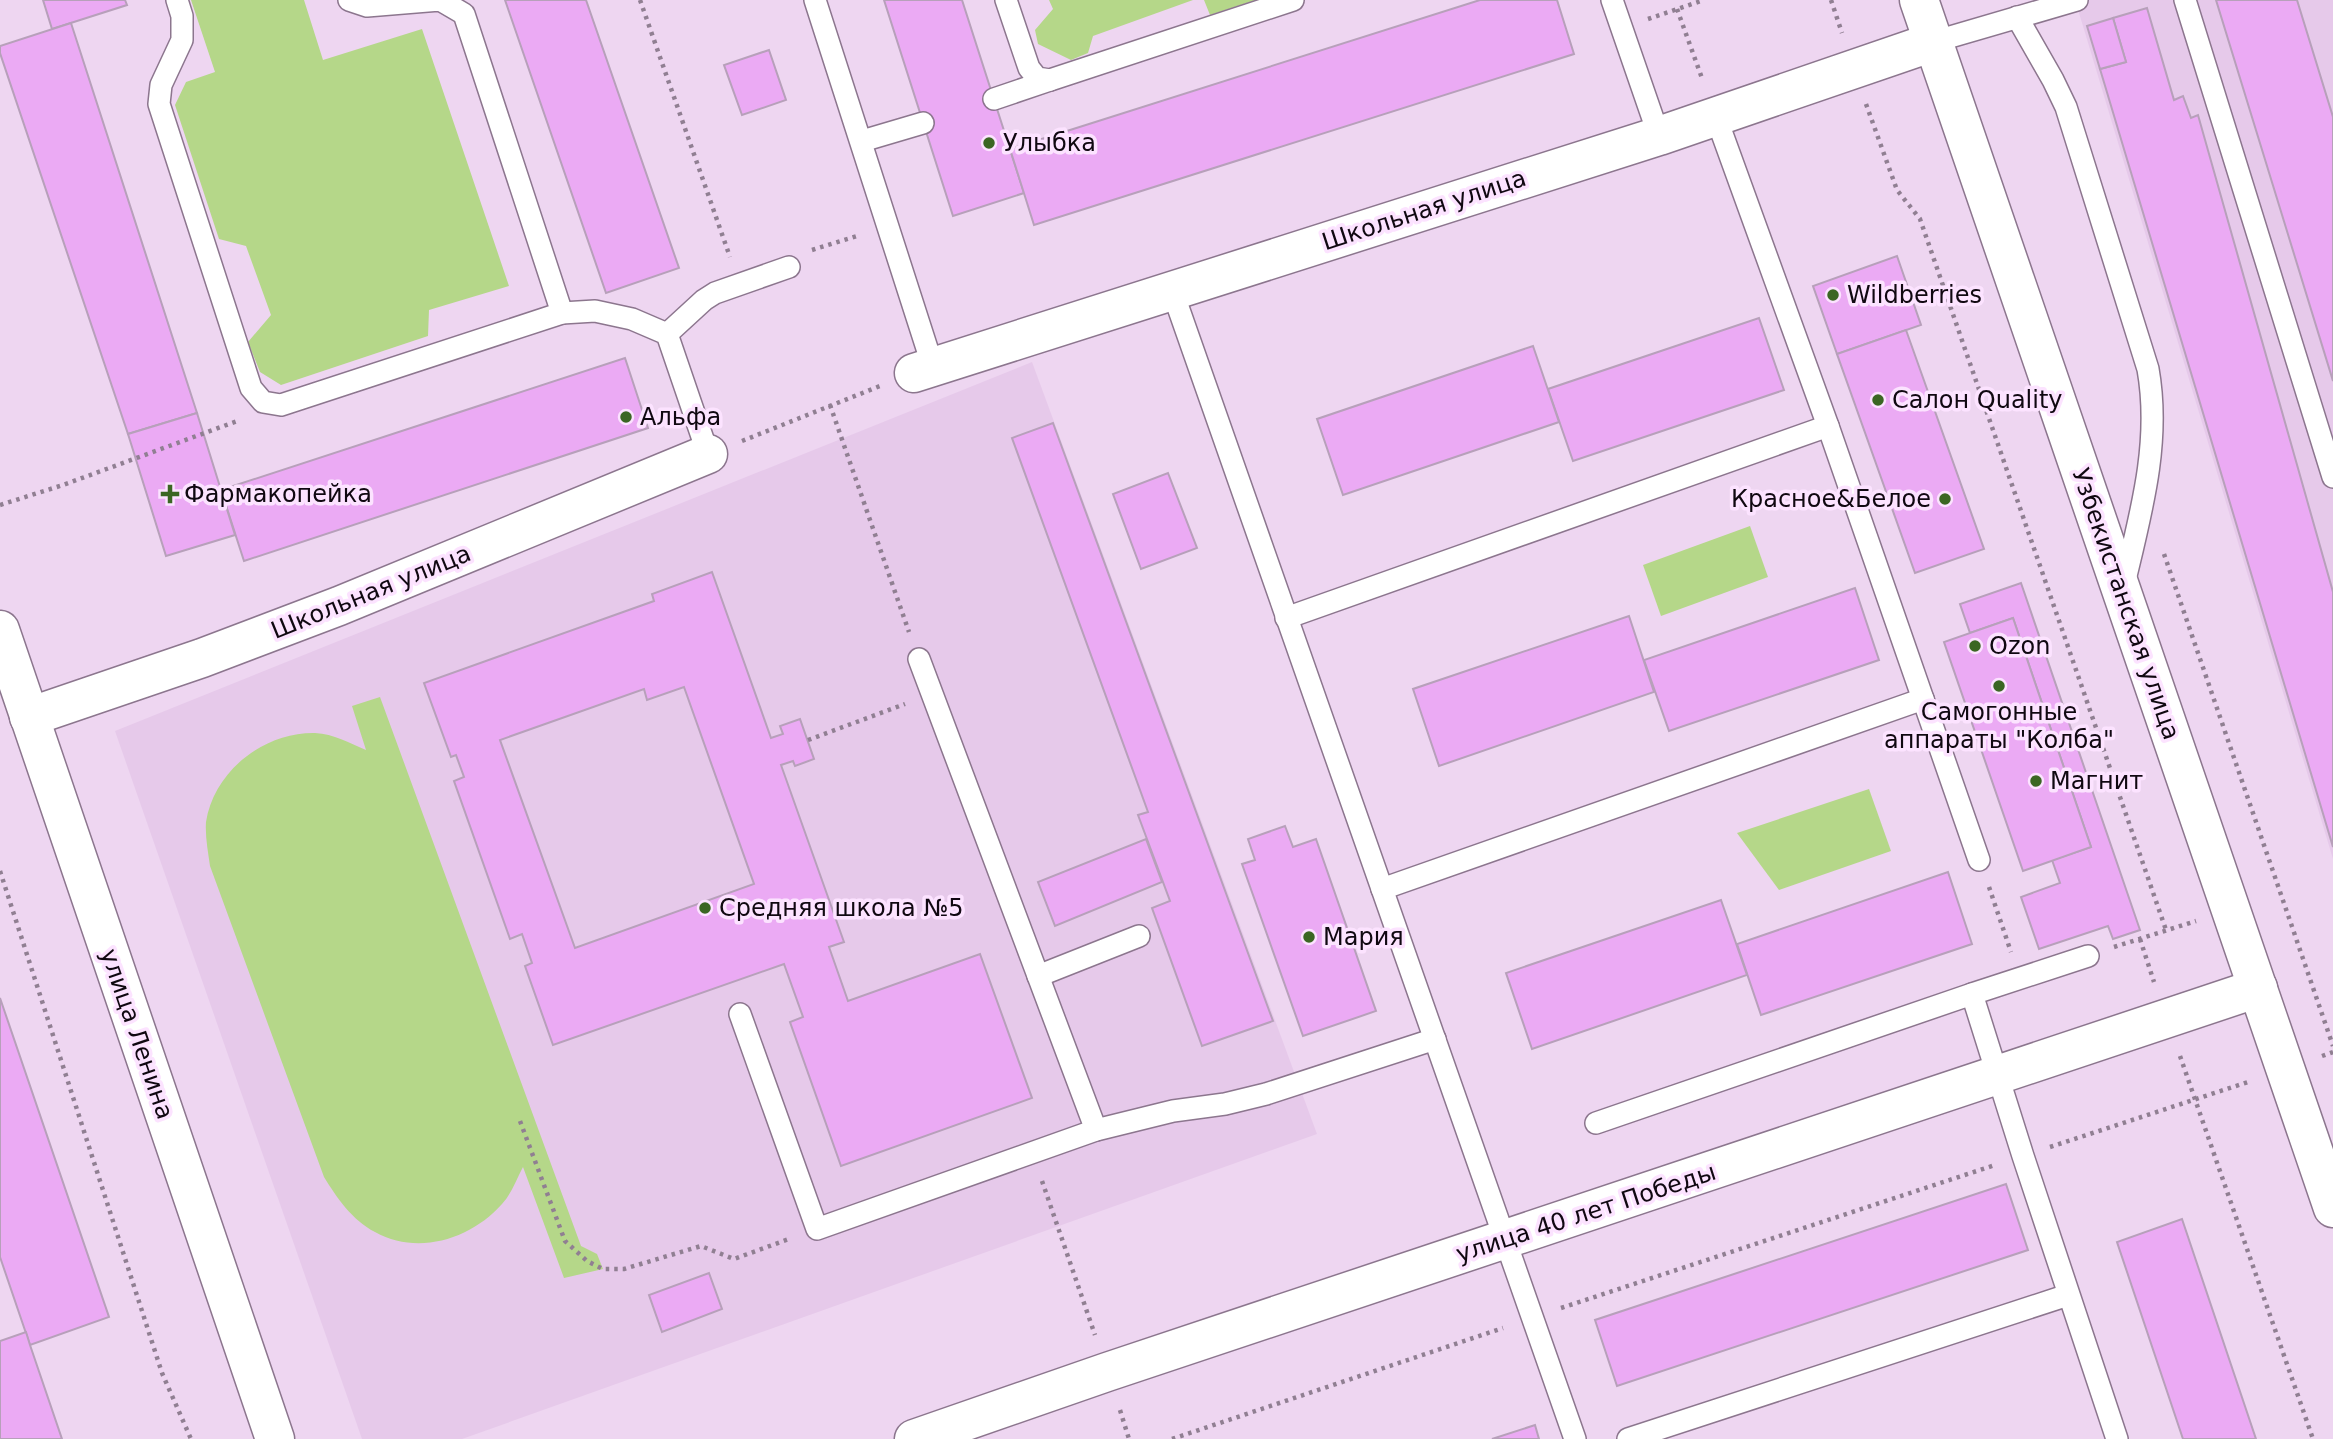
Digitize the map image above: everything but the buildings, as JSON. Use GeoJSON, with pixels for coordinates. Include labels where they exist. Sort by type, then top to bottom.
{"type":"FeatureCollection","features":[{"type":"Feature","properties":{"kind":"street","name":"Узбекистанская улица"},"geometry":{"type":"LineString","coordinates":[[1919,0],[2333,1208]]}},
{"type":"Feature","properties":{"kind":"street","name":"Школьная улица"},"geometry":{"type":"LineString","coordinates":[[923,370],[1659,136],[1933,42]]}},
{"type":"Feature","properties":{"kind":"street","name":"Школьная улица"},"geometry":{"type":"LineString","coordinates":[[29,718],[202,658],[339,606],[708,454]]}},
{"type":"Feature","properties":{"kind":"street","name":"улица Ленина"},"geometry":{"type":"LineString","coordinates":[[0,630],[275,1439]]}},
{"type":"Feature","properties":{"kind":"street","name":"улица 40 лет Победы"},"geometry":{"type":"LineString","coordinates":[[914,1439],[1107,1372],[2258,988]]}},
{"type":"Feature","properties":{"kind":"lane"},"geometry":{"type":"LineString","coordinates":[[177,0],[182,16],[182,40],[161,85],[159,104],[251,388],[263,402],[281,405],[562,313],[595,311],[632,320],[667,334],[708,454]]}},
{"type":"Feature","properties":{"kind":"lane"},"geometry":{"type":"LineString","coordinates":[[349,0],[367,6],[440,0],[464,14],[562,313]]}},
{"type":"Feature","properties":{"kind":"lane"},"geometry":{"type":"LineString","coordinates":[[815,0],[888,227],[923,370]]}},
{"type":"Feature","properties":{"kind":"lane"},"geometry":{"type":"LineString","coordinates":[[1006,0],[1029,68],[1037,78],[1050,80]]}},
{"type":"Feature","properties":{"kind":"lane"},"geometry":{"type":"LineString","coordinates":[[994,99],[1293,0]]}},
{"type":"Feature","properties":{"kind":"lane"},"geometry":{"type":"LineString","coordinates":[[1612,0],[1659,136]]}},
{"type":"Feature","properties":{"kind":"lane"},"geometry":{"type":"LineString","coordinates":[[1933,42],[2077,0]]}},
{"type":"Feature","properties":{"kind":"lane"},"geometry":{"type":"LineString","coordinates":[[2185,0],[2333,477]]}},
{"type":"Feature","properties":{"kind":"lane"},"geometry":{"type":"LineString","coordinates":[[2017,18],[2066,107],[2148,369],[2153,397],[2153,442],[2145,498],[2122,593]]}},
{"type":"Feature","properties":{"kind":"lane"},"geometry":{"type":"LineString","coordinates":[[1716,117],[1828,426],[1979,860]]}},
{"type":"Feature","properties":{"kind":"lane"},"geometry":{"type":"LineString","coordinates":[[862,141],[923,123]]}},
{"type":"Feature","properties":{"kind":"lane"},"geometry":{"type":"LineString","coordinates":[[667,334],[704,300],[789,267]]}},
{"type":"Feature","properties":{"kind":"lane"},"geometry":{"type":"LineString","coordinates":[[1172,290],[1575,1439]]}},
{"type":"Feature","properties":{"kind":"lane"},"geometry":{"type":"LineString","coordinates":[[1286,618],[1828,426]]}},
{"type":"Feature","properties":{"kind":"lane"},"geometry":{"type":"LineString","coordinates":[[919,659],[1096,1130]]}},
{"type":"Feature","properties":{"kind":"lane"},"geometry":{"type":"LineString","coordinates":[[1382,889],[1923,699]]}},
{"type":"Feature","properties":{"kind":"lane"},"geometry":{"type":"LineString","coordinates":[[1038,976],[1139,936]]}},
{"type":"Feature","properties":{"kind":"lane"},"geometry":{"type":"LineString","coordinates":[[1596,1123],[2088,956]]}},
{"type":"Feature","properties":{"kind":"lane"},"geometry":{"type":"LineString","coordinates":[[1972,994],[2117,1439]]}},
{"type":"Feature","properties":{"kind":"lane"},"geometry":{"type":"LineString","coordinates":[[740,1014],[817,1229],[1096,1130],[1173,1111],[1225,1104],[1266,1094],[1435,1039]]}},
{"type":"Feature","properties":{"kind":"lane"},"geometry":{"type":"LineString","coordinates":[[1628,1439],[2068,1295]]}},
{"type":"Feature","properties":{"kind":"path"},"geometry":{"type":"LineString","coordinates":[[640,0],[740,284]]}},
{"type":"Feature","properties":{"kind":"path"},"geometry":{"type":"LineString","coordinates":[[1622,28],[1704,0]]}},
{"type":"Feature","properties":{"kind":"path"},"geometry":{"type":"LineString","coordinates":[[1831,0],[1897,190],[1920,219],[2166,930],[2088,956]]}},
{"type":"Feature","properties":{"kind":"path"},"geometry":{"type":"LineString","coordinates":[[1677,9],[1716,117]]}},
{"type":"Feature","properties":{"kind":"path"},"geometry":{"type":"LineString","coordinates":[[789,267],[804,252],[888,227]]}},
{"type":"Feature","properties":{"kind":"path"},"geometry":{"type":"LineString","coordinates":[[708,454],[923,370]]}},
{"type":"Feature","properties":{"kind":"path"},"geometry":{"type":"LineString","coordinates":[[0,505],[63,485],[281,405]]}},
{"type":"Feature","properties":{"kind":"path"},"geometry":{"type":"LineString","coordinates":[[830,405],[919,659]]}},
{"type":"Feature","properties":{"kind":"path"},"geometry":{"type":"LineString","coordinates":[[2145,498],[2333,1046]]}},
{"type":"Feature","properties":{"kind":"path"},"geometry":{"type":"LineString","coordinates":[[808,740],[932,693]]}},
{"type":"Feature","properties":{"kind":"path"},"geometry":{"type":"LineString","coordinates":[[1979,860],[2020,978]]}},
{"type":"Feature","properties":{"kind":"path"},"geometry":{"type":"LineString","coordinates":[[0,871],[162,1373],[191,1439]]}},
{"type":"Feature","properties":{"kind":"path"},"geometry":{"type":"LineString","coordinates":[[2140,939],[2313,1439]]}},
{"type":"Feature","properties":{"kind":"path"},"geometry":{"type":"LineString","coordinates":[[1172,1439],[2333,1052]]}},
{"type":"Feature","properties":{"kind":"path"},"geometry":{"type":"LineString","coordinates":[[520,1121],[565,1241],[587,1261],[603,1269],[624,1269],[701,1246],[734,1259],[817,1229]]}},
{"type":"Feature","properties":{"kind":"path"},"geometry":{"type":"LineString","coordinates":[[1032,1153],[1129,1439]]}},
{"type":"Feature","properties":{"kind":"shaded area"},"geometry":{"type":"Polygon","coordinates":[[[2075,0],[2333,0],[2333,859],[2083,26],[2075,0]]]}},
{"type":"Feature","properties":{"kind":"shaded area","name":"Средняя школа №5"},"geometry":{"type":"Polygon","coordinates":[[[1032,362],[1317,1134],[462,1439],[362,1439],[115,731],[1032,362]]]}},
{"type":"Feature","properties":{"kind":"green space"},"geometry":{"type":"Polygon","coordinates":[[[191,0],[304,0],[323,60],[422,29],[509,286],[429,310],[428,336],[281,385],[260,372],[248,342],[271,315],[246,246],[219,239],[175,105],[186,82],[215,72],[191,0]]]}},
{"type":"Feature","properties":{"kind":"green space"},"geometry":{"type":"Polygon","coordinates":[[[1049,0],[1193,0],[1093,36],[1088,53],[1071,60],[1038,44],[1035,30],[1053,9],[1049,0]]]}},
{"type":"Feature","properties":{"kind":"green space"},"geometry":{"type":"Polygon","coordinates":[[[1204,0],[1256,0],[1210,15],[1204,0]]]}},
{"type":"Feature","properties":{"kind":"green space"},"geometry":{"type":"Polygon","coordinates":[[[1750,526],[1768,577],[1661,616],[1643,565],[1750,526]]]}},
{"type":"Feature","properties":{"kind":"green space"},"geometry":{"type":"Polygon","coordinates":[[[380,697],[581,1246],[597,1254],[603,1269],[564,1278],[523,1167],[502,1204],[475,1227],[460,1235],[426,1243],[392,1239],[367,1227],[346,1208],[324,1177],[210,866],[206,822],[219,786],[244,758],[260,747],[296,734],[315,733],[341,739],[366,750],[352,706],[380,697]]]}},
{"type":"Feature","properties":{"kind":"green space"},"geometry":{"type":"Polygon","coordinates":[[[1869,789],[1891,851],[1779,890],[1737,833],[1869,789]]]}},
{"type":"Feature","properties":{"kind":"place","name":"Улыбка"},"geometry":{"type":"Point","coordinates":[989,143]}},
{"type":"Feature","properties":{"kind":"place","name":"Wildberries"},"geometry":{"type":"Point","coordinates":[1833,295]}},
{"type":"Feature","properties":{"kind":"place","name":"Салон Quality"},"geometry":{"type":"Point","coordinates":[1878,400]}},
{"type":"Feature","properties":{"kind":"place","name":"Альфа"},"geometry":{"type":"Point","coordinates":[626,417]}},
{"type":"Feature","properties":{"kind":"place","name":"Фармакопейка"},"geometry":{"type":"Point","coordinates":[170,494]}},
{"type":"Feature","properties":{"kind":"place","name":"Красное&Белое"},"geometry":{"type":"Point","coordinates":[1945,499]}},
{"type":"Feature","properties":{"kind":"place","name":"Ozon"},"geometry":{"type":"Point","coordinates":[1975,646]}},
{"type":"Feature","properties":{"kind":"place","name":"Самогонные аппараты \"Колба\""},"geometry":{"type":"Point","coordinates":[1999,686]}},
{"type":"Feature","properties":{"kind":"place","name":"Магнит"},"geometry":{"type":"Point","coordinates":[2036,781]}},
{"type":"Feature","properties":{"kind":"place","name":"Средняя школа №5"},"geometry":{"type":"Point","coordinates":[705,908]}},
{"type":"Feature","properties":{"kind":"place","name":"Мария"},"geometry":{"type":"Point","coordinates":[1309,937]}}]}
